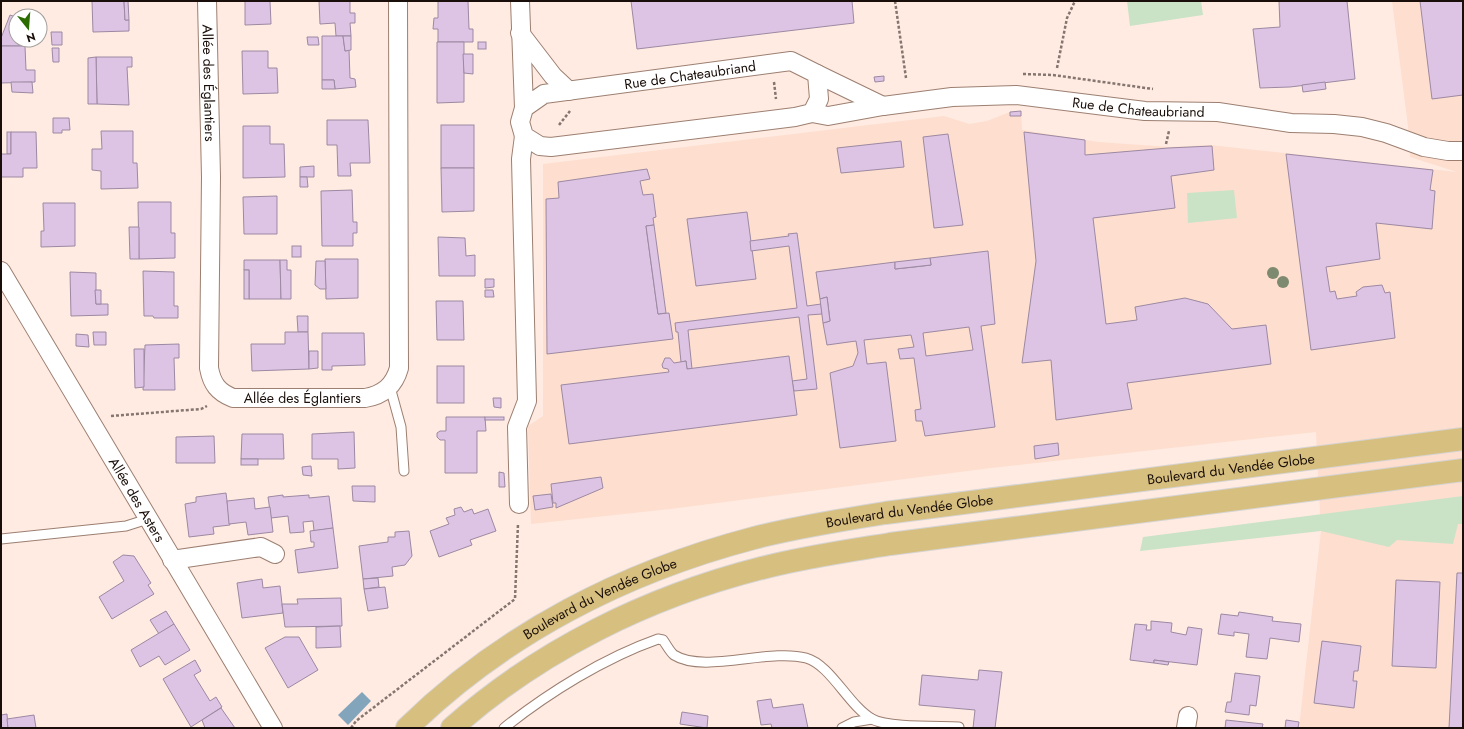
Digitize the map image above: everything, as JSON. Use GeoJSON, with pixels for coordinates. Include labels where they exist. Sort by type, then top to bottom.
{"type":"FeatureCollection","features":[{"type":"Feature","properties":{"kind":"main road","name":"Boulevard du Vendée Globe"},"geometry":{"type":"LineString","coordinates":[[407,728],[443,695],[477,668],[550,620],[630,580],[672,563],[755,538],[820,524],[885,513],[1463,439]]}},
{"type":"Feature","properties":{"kind":"main road","name":"Boulevard du Vendée Globe"},"geometry":{"type":"LineString","coordinates":[[452,728],[496,692],[531,668],[604,626],[682,592],[762,568],[819,556],[897,543],[1463,470]]}},
{"type":"Feature","properties":{"kind":"street","name":"Allée des Églantiers"},"geometry":{"type":"LineString","coordinates":[[207,1],[211,177],[211,379],[216,388],[233,398],[365,398],[374,396],[390,387]]}},
{"type":"Feature","properties":{"kind":"street"},"geometry":{"type":"LineString","coordinates":[[390,387],[396,379],[399,368],[398,1]]}},
{"type":"Feature","properties":{"kind":"street"},"geometry":{"type":"LineString","coordinates":[[519,504],[517,427],[527,401],[521,159],[524,136],[520,122],[524,108],[520,1]]}},
{"type":"Feature","properties":{"kind":"street"},"geometry":{"type":"LineString","coordinates":[[520,33],[553,76],[568,91]]}},
{"type":"Feature","properties":{"kind":"street","name":"Rue de Chateaubriand"},"geometry":{"type":"LineString","coordinates":[[524,108],[544,94],[791,61],[883,106]]}},
{"type":"Feature","properties":{"kind":"street"},"geometry":{"type":"LineString","coordinates":[[812,113],[819,99],[817,74]]}},
{"type":"Feature","properties":{"kind":"street","name":"Rue de Chateaubriand"},"geometry":{"type":"LineString","coordinates":[[524,136],[540,146],[551,147],[795,118],[812,113],[828,116],[883,106],[952,98],[1016,95],[1145,111],[1218,112],[1291,124],[1334,124],[1362,127],[1386,133],[1424,147],[1448,151],[1463,151]]}},
{"type":"Feature","properties":{"kind":"street","name":"Allée des Asters"},"geometry":{"type":"LineString","coordinates":[[1,271],[172,560],[274,728]]}},
{"type":"Feature","properties":{"kind":"street"},"geometry":{"type":"LineString","coordinates":[[172,560],[261,547],[275,554]]}},
{"type":"Feature","properties":{"kind":"lane"},"geometry":{"type":"LineString","coordinates":[[390,387],[401,427],[404,471]]}},
{"type":"Feature","properties":{"kind":"lane"},"geometry":{"type":"LineString","coordinates":[[1,538],[126,526],[148,519]]}},
{"type":"Feature","properties":{"kind":"lane"},"geometry":{"type":"LineString","coordinates":[[504,728],[567,684],[619,656],[658,639],[663,640],[673,654],[688,660],[707,661],[772,655],[805,658],[821,665],[858,707],[872,719],[886,723],[959,727]]}},
{"type":"Feature","properties":{"kind":"lane"},"geometry":{"type":"LineString","coordinates":[[842,728],[854,722],[872,719]]}},
{"type":"Feature","properties":{"kind":"path"},"geometry":{"type":"LineString","coordinates":[[895,1],[906,78]]}},
{"type":"Feature","properties":{"kind":"path"},"geometry":{"type":"LineString","coordinates":[[1057,68],[1067,18],[1075,1]]}},
{"type":"Feature","properties":{"kind":"path"},"geometry":{"type":"LineString","coordinates":[[772,74],[777,104]]}},
{"type":"Feature","properties":{"kind":"path"},"geometry":{"type":"LineString","coordinates":[[558,126],[572,108]]}},
{"type":"Feature","properties":{"kind":"path"},"geometry":{"type":"LineString","coordinates":[[104,416],[201,409],[210,404]]}},
{"type":"Feature","properties":{"kind":"path"},"geometry":{"type":"LineString","coordinates":[[351,728],[356,721],[515,599],[519,504]]}},
{"type":"Feature","properties":{"kind":"shaded area"},"geometry":{"type":"Polygon","coordinates":[[[1392,1],[1463,1],[1463,728],[1299,728],[1321,531],[1316,432],[991,468],[670,509],[531,524],[528,426],[543,416],[543,164],[944,116],[969,124],[987,121],[1010,112],[1021,111],[1022,130],[1098,142],[1170,147],[1210,145],[1457,172],[1410,157],[1408,126],[1392,1]]]}},
{"type":"Feature","properties":{"kind":"green space"},"geometry":{"type":"Polygon","coordinates":[[[1127,1],[1201,1],[1203,15],[1130,26],[1127,1]]]}},
{"type":"Feature","properties":{"kind":"green space"},"geometry":{"type":"Polygon","coordinates":[[[1234,190],[1237,218],[1188,223],[1187,193],[1234,190]]]}},
{"type":"Feature","properties":{"kind":"green space"},"geometry":{"type":"Polygon","coordinates":[[[1463,496],[1463,524],[1458,524],[1453,544],[1397,540],[1389,547],[1321,531],[1140,551],[1143,537],[1463,496]]]}},
{"type":"Feature","properties":{"kind":"water"},"geometry":{"type":"Polygon","coordinates":[[[362,692],[371,701],[348,725],[338,715],[362,692]]]}},
{"type":"Feature","properties":{"kind":"building"},"geometry":{"type":"Polygon","coordinates":[[[92,1],[124,1],[125,20],[129,20],[129,31],[93,32],[92,1]]]}},
{"type":"Feature","properties":{"kind":"building"},"geometry":{"type":"Polygon","coordinates":[[[124,1],[128,1],[129,20],[125,20],[124,1]]]}},
{"type":"Feature","properties":{"kind":"building"},"geometry":{"type":"Polygon","coordinates":[[[245,1],[270,1],[271,24],[245,25],[245,1]]]}},
{"type":"Feature","properties":{"kind":"building"},"geometry":{"type":"Polygon","coordinates":[[[319,1],[350,1],[350,13],[355,13],[355,23],[350,23],[351,36],[336,36],[335,23],[320,24],[319,1]]]}},
{"type":"Feature","properties":{"kind":"building"},"geometry":{"type":"Polygon","coordinates":[[[438,1],[468,1],[469,29],[473,29],[473,42],[438,42],[438,29],[433,29],[434,18],[438,18],[438,1]]]}},
{"type":"Feature","properties":{"kind":"building"},"geometry":{"type":"Polygon","coordinates":[[[631,1],[852,1],[854,23],[637,49],[631,1]]]}},
{"type":"Feature","properties":{"kind":"building"},"geometry":{"type":"Polygon","coordinates":[[[1279,1],[1347,1],[1355,79],[1290,87],[1260,88],[1253,29],[1280,27],[1279,1]]]}},
{"type":"Feature","properties":{"kind":"building"},"geometry":{"type":"Polygon","coordinates":[[[1420,1],[1463,1],[1463,95],[1432,99],[1420,1]]]}},
{"type":"Feature","properties":{"kind":"building"},"geometry":{"type":"Polygon","coordinates":[[[8,20],[8,46],[1,46],[1,38],[8,20]]]}},
{"type":"Feature","properties":{"kind":"building"},"geometry":{"type":"Polygon","coordinates":[[[51,32],[62,32],[62,45],[52,45],[51,32]]]}},
{"type":"Feature","properties":{"kind":"building"},"geometry":{"type":"Polygon","coordinates":[[[322,36],[343,36],[345,51],[349,50],[350,78],[355,79],[356,87],[335,89],[334,80],[322,80],[322,36]]]}},
{"type":"Feature","properties":{"kind":"building"},"geometry":{"type":"Polygon","coordinates":[[[343,36],[351,36],[351,50],[345,51],[343,36]]]}},
{"type":"Feature","properties":{"kind":"building"},"geometry":{"type":"Polygon","coordinates":[[[307,37],[318,37],[319,45],[308,45],[307,37]]]}},
{"type":"Feature","properties":{"kind":"building"},"geometry":{"type":"Polygon","coordinates":[[[437,42],[464,42],[464,102],[437,103],[437,42]]]}},
{"type":"Feature","properties":{"kind":"building"},"geometry":{"type":"Polygon","coordinates":[[[478,42],[486,42],[486,49],[478,49],[478,42]]]}},
{"type":"Feature","properties":{"kind":"building"},"geometry":{"type":"Polygon","coordinates":[[[1,46],[8,46],[8,48],[25,48],[26,70],[35,70],[35,82],[1,83],[1,46]]]}},
{"type":"Feature","properties":{"kind":"building"},"geometry":{"type":"Polygon","coordinates":[[[52,48],[59,48],[59,62],[53,62],[52,48]]]}},
{"type":"Feature","properties":{"kind":"building"},"geometry":{"type":"Polygon","coordinates":[[[242,51],[268,51],[268,68],[277,68],[278,93],[243,94],[242,51]]]}},
{"type":"Feature","properties":{"kind":"building"},"geometry":{"type":"Polygon","coordinates":[[[463,54],[473,54],[473,74],[464,73],[463,54]]]}},
{"type":"Feature","properties":{"kind":"building"},"geometry":{"type":"Polygon","coordinates":[[[96,57],[132,57],[132,67],[127,67],[129,105],[97,104],[96,57]]]}},
{"type":"Feature","properties":{"kind":"building"},"geometry":{"type":"Polygon","coordinates":[[[96,57],[97,104],[88,104],[88,58],[96,57]]]}},
{"type":"Feature","properties":{"kind":"building"},"geometry":{"type":"Polygon","coordinates":[[[884,76],[884,81],[875,82],[874,77],[884,76]]]}},
{"type":"Feature","properties":{"kind":"building"},"geometry":{"type":"Polygon","coordinates":[[[322,80],[334,80],[335,89],[322,89],[322,80]]]}},
{"type":"Feature","properties":{"kind":"building"},"geometry":{"type":"Polygon","coordinates":[[[11,82],[32,82],[33,93],[12,92],[11,82]]]}},
{"type":"Feature","properties":{"kind":"building"},"geometry":{"type":"Polygon","coordinates":[[[1325,82],[1326,89],[1303,92],[1302,85],[1325,82]]]}},
{"type":"Feature","properties":{"kind":"building"},"geometry":{"type":"Polygon","coordinates":[[[1021,111],[1021,116],[1010,116],[1010,112],[1021,111]]]}},
{"type":"Feature","properties":{"kind":"building"},"geometry":{"type":"Polygon","coordinates":[[[53,118],[69,118],[70,130],[62,130],[62,133],[53,133],[53,118]]]}},
{"type":"Feature","properties":{"kind":"building"},"geometry":{"type":"Polygon","coordinates":[[[327,120],[368,120],[370,163],[350,163],[351,176],[338,176],[337,145],[327,145],[327,120]]]}},
{"type":"Feature","properties":{"kind":"building"},"geometry":{"type":"Polygon","coordinates":[[[441,125],[474,125],[474,168],[441,168],[441,125]]]}},
{"type":"Feature","properties":{"kind":"building"},"geometry":{"type":"Polygon","coordinates":[[[243,126],[270,126],[270,144],[284,144],[285,177],[243,178],[243,126]]]}},
{"type":"Feature","properties":{"kind":"building"},"geometry":{"type":"Polygon","coordinates":[[[101,131],[133,131],[133,163],[137,163],[138,188],[101,189],[101,171],[92,170],[92,149],[102,149],[101,131]]]}},
{"type":"Feature","properties":{"kind":"building"},"geometry":{"type":"Polygon","coordinates":[[[7,132],[11,132],[11,154],[7,154],[7,132]]]}},
{"type":"Feature","properties":{"kind":"building"},"geometry":{"type":"Polygon","coordinates":[[[11,132],[36,132],[37,168],[23,168],[23,177],[1,177],[1,154],[11,154],[11,132]]]}},
{"type":"Feature","properties":{"kind":"building"},"geometry":{"type":"Polygon","coordinates":[[[1024,132],[1085,140],[1085,155],[1212,146],[1214,170],[1171,176],[1175,208],[1093,218],[1106,324],[1137,320],[1135,307],[1185,298],[1208,304],[1232,329],[1266,325],[1271,364],[1127,383],[1132,409],[1056,420],[1051,360],[1022,363],[1036,261],[1024,132]]]}},
{"type":"Feature","properties":{"kind":"building"},"geometry":{"type":"Polygon","coordinates":[[[948,134],[963,225],[934,228],[923,137],[948,134]]]}},
{"type":"Feature","properties":{"kind":"building"},"geometry":{"type":"Polygon","coordinates":[[[901,141],[904,167],[841,173],[837,148],[901,141]]]}},
{"type":"Feature","properties":{"kind":"building"},"geometry":{"type":"Polygon","coordinates":[[[1286,154],[1433,170],[1430,190],[1435,191],[1432,229],[1376,223],[1380,259],[1326,267],[1330,292],[1335,291],[1337,299],[1357,296],[1356,292],[1363,287],[1382,285],[1385,293],[1390,292],[1395,338],[1311,350],[1286,154]]]}},
{"type":"Feature","properties":{"kind":"building"},"geometry":{"type":"Polygon","coordinates":[[[314,166],[314,177],[300,177],[300,167],[314,166]]]}},
{"type":"Feature","properties":{"kind":"building"},"geometry":{"type":"Polygon","coordinates":[[[441,168],[474,168],[474,211],[442,212],[441,168]]]}},
{"type":"Feature","properties":{"kind":"building"},"geometry":{"type":"Polygon","coordinates":[[[647,169],[650,179],[640,181],[643,195],[653,194],[656,217],[653,218],[654,225],[646,226],[658,314],[669,313],[673,339],[547,354],[546,199],[559,198],[558,182],[647,169]]]}},
{"type":"Feature","properties":{"kind":"building"},"geometry":{"type":"Polygon","coordinates":[[[300,177],[307,177],[308,187],[300,187],[300,177]]]}},
{"type":"Feature","properties":{"kind":"building"},"geometry":{"type":"Polygon","coordinates":[[[352,190],[353,222],[357,222],[357,233],[353,233],[353,246],[322,246],[321,191],[352,190]]]}},
{"type":"Feature","properties":{"kind":"building"},"geometry":{"type":"Polygon","coordinates":[[[277,196],[277,234],[244,234],[243,197],[277,196]]]}},
{"type":"Feature","properties":{"kind":"building"},"geometry":{"type":"Polygon","coordinates":[[[138,202],[171,202],[171,233],[175,233],[175,258],[139,259],[138,202]]]}},
{"type":"Feature","properties":{"kind":"building"},"geometry":{"type":"Polygon","coordinates":[[[43,203],[75,203],[75,246],[41,247],[41,231],[44,231],[43,203]]]}},
{"type":"Feature","properties":{"kind":"building"},"geometry":{"type":"Polygon","coordinates":[[[747,212],[756,279],[696,286],[687,219],[747,212]]]}},
{"type":"Feature","properties":{"kind":"building"},"geometry":{"type":"Polygon","coordinates":[[[654,225],[666,313],[658,314],[646,226],[654,225]]]}},
{"type":"Feature","properties":{"kind":"building"},"geometry":{"type":"Polygon","coordinates":[[[129,227],[139,227],[139,259],[130,259],[129,227]]]}},
{"type":"Feature","properties":{"kind":"building"},"geometry":{"type":"Polygon","coordinates":[[[797,233],[807,306],[821,304],[822,314],[808,315],[817,389],[794,391],[792,381],[807,379],[799,317],[688,330],[692,369],[687,369],[686,361],[681,362],[678,332],[676,332],[675,323],[797,308],[789,246],[751,251],[750,241],[789,236],[788,234],[797,233]]]}},
{"type":"Feature","properties":{"kind":"building"},"geometry":{"type":"Polygon","coordinates":[[[438,237],[465,238],[466,256],[475,255],[475,276],[439,276],[438,237]]]}},
{"type":"Feature","properties":{"kind":"building"},"geometry":{"type":"Polygon","coordinates":[[[292,246],[301,246],[301,257],[292,257],[292,246]]]}},
{"type":"Feature","properties":{"kind":"building"},"geometry":{"type":"Polygon","coordinates":[[[988,251],[995,324],[981,326],[995,427],[925,436],[922,421],[916,421],[915,410],[921,409],[914,358],[900,359],[898,349],[914,347],[911,335],[864,340],[867,364],[886,362],[896,441],[840,448],[830,373],[853,366],[858,353],[856,341],[827,345],[823,323],[830,321],[827,297],[820,299],[816,272],[895,262],[895,269],[931,265],[930,258],[988,251]],[[969,327],[923,333],[926,356],[973,350],[969,327]]]}},
{"type":"Feature","properties":{"kind":"building"},"geometry":{"type":"Polygon","coordinates":[[[930,258],[931,265],[895,269],[895,262],[930,258]]]}},
{"type":"Feature","properties":{"kind":"building"},"geometry":{"type":"Polygon","coordinates":[[[325,259],[358,259],[358,298],[326,299],[325,259]]]}},
{"type":"Feature","properties":{"kind":"building"},"geometry":{"type":"Polygon","coordinates":[[[244,260],[280,260],[281,299],[249,299],[249,270],[244,270],[244,260]]]}},
{"type":"Feature","properties":{"kind":"building"},"geometry":{"type":"Polygon","coordinates":[[[280,260],[287,260],[287,270],[291,270],[291,299],[281,299],[280,260]]]}},
{"type":"Feature","properties":{"kind":"building"},"geometry":{"type":"Polygon","coordinates":[[[316,261],[325,261],[326,289],[320,289],[315,285],[316,261]]]}},
{"type":"Feature","properties":{"kind":"building"},"geometry":{"type":"Polygon","coordinates":[[[244,270],[249,270],[249,299],[244,299],[244,270]]]}},
{"type":"Feature","properties":{"kind":"building"},"geometry":{"type":"Polygon","coordinates":[[[143,271],[174,272],[174,306],[178,306],[178,318],[154,318],[153,316],[144,316],[143,271]]]}},
{"type":"Feature","properties":{"kind":"building"},"geometry":{"type":"Polygon","coordinates":[[[70,272],[96,273],[96,304],[108,304],[108,315],[71,316],[70,272]]]}},
{"type":"Feature","properties":{"kind":"building"},"geometry":{"type":"Polygon","coordinates":[[[485,279],[494,279],[494,287],[485,288],[485,279]]]}},
{"type":"Feature","properties":{"kind":"building"},"geometry":{"type":"Polygon","coordinates":[[[95,290],[101,290],[101,304],[96,304],[95,290]]]}},
{"type":"Feature","properties":{"kind":"building"},"geometry":{"type":"Polygon","coordinates":[[[485,290],[493,290],[494,297],[485,297],[485,290]]]}},
{"type":"Feature","properties":{"kind":"building"},"geometry":{"type":"Polygon","coordinates":[[[827,297],[830,321],[823,323],[820,299],[827,297]]]}},
{"type":"Feature","properties":{"kind":"building"},"geometry":{"type":"Polygon","coordinates":[[[436,301],[463,301],[464,340],[437,340],[436,301]]]}},
{"type":"Feature","properties":{"kind":"building"},"geometry":{"type":"Polygon","coordinates":[[[297,316],[308,316],[308,332],[298,332],[297,316]]]}},
{"type":"Feature","properties":{"kind":"building"},"geometry":{"type":"Polygon","coordinates":[[[93,332],[106,332],[106,345],[94,345],[93,332]]]}},
{"type":"Feature","properties":{"kind":"building"},"geometry":{"type":"Polygon","coordinates":[[[285,332],[308,332],[309,369],[252,371],[251,344],[285,344],[285,332]]]}},
{"type":"Feature","properties":{"kind":"building"},"geometry":{"type":"Polygon","coordinates":[[[322,333],[364,333],[365,365],[332,366],[332,370],[322,370],[322,333]]]}},
{"type":"Feature","properties":{"kind":"building"},"geometry":{"type":"Polygon","coordinates":[[[76,334],[88,335],[89,347],[76,346],[76,334]]]}},
{"type":"Feature","properties":{"kind":"building"},"geometry":{"type":"Polygon","coordinates":[[[179,344],[179,358],[174,358],[175,390],[143,390],[145,345],[179,344]]]}},
{"type":"Feature","properties":{"kind":"building"},"geometry":{"type":"Polygon","coordinates":[[[134,349],[144,349],[144,387],[135,388],[134,349]]]}},
{"type":"Feature","properties":{"kind":"building"},"geometry":{"type":"Polygon","coordinates":[[[309,351],[318,351],[318,368],[309,369],[309,351]]]}},
{"type":"Feature","properties":{"kind":"building"},"geometry":{"type":"Polygon","coordinates":[[[789,356],[797,415],[569,444],[561,385],[669,372],[668,369],[663,368],[662,365],[665,358],[670,358],[674,363],[686,361],[687,369],[789,356]]]}},
{"type":"Feature","properties":{"kind":"building"},"geometry":{"type":"Polygon","coordinates":[[[437,366],[464,366],[464,403],[437,403],[437,366]]]}},
{"type":"Feature","properties":{"kind":"building"},"geometry":{"type":"Polygon","coordinates":[[[493,398],[501,398],[501,408],[494,407],[493,398]]]}},
{"type":"Feature","properties":{"kind":"building"},"geometry":{"type":"Polygon","coordinates":[[[446,417],[485,417],[486,431],[477,431],[477,473],[445,473],[445,440],[440,440],[437,437],[437,433],[440,431],[446,431],[446,417]]]}},
{"type":"Feature","properties":{"kind":"building"},"geometry":{"type":"Polygon","coordinates":[[[485,417],[504,417],[504,420],[485,420],[485,417]]]}},
{"type":"Feature","properties":{"kind":"building"},"geometry":{"type":"Polygon","coordinates":[[[354,432],[355,468],[338,469],[338,459],[312,459],[312,434],[354,432]]]}},
{"type":"Feature","properties":{"kind":"building"},"geometry":{"type":"Polygon","coordinates":[[[242,434],[283,434],[284,459],[241,459],[242,434]]]}},
{"type":"Feature","properties":{"kind":"building"},"geometry":{"type":"Polygon","coordinates":[[[214,436],[215,463],[176,463],[176,437],[214,436]]]}},
{"type":"Feature","properties":{"kind":"building"},"geometry":{"type":"Polygon","coordinates":[[[1058,443],[1059,455],[1035,459],[1034,446],[1058,443]]]}},
{"type":"Feature","properties":{"kind":"building"},"geometry":{"type":"Polygon","coordinates":[[[241,459],[258,459],[258,465],[241,465],[241,459]]]}},
{"type":"Feature","properties":{"kind":"building"},"geometry":{"type":"Polygon","coordinates":[[[311,466],[312,476],[303,475],[302,467],[311,466]]]}},
{"type":"Feature","properties":{"kind":"building"},"geometry":{"type":"Polygon","coordinates":[[[499,472],[504,473],[505,487],[499,487],[499,472]]]}},
{"type":"Feature","properties":{"kind":"building"},"geometry":{"type":"Polygon","coordinates":[[[601,477],[603,488],[556,508],[556,503],[553,503],[551,484],[601,477]]]}},
{"type":"Feature","properties":{"kind":"building"},"geometry":{"type":"Polygon","coordinates":[[[352,486],[375,486],[375,502],[353,501],[352,486]]]}},
{"type":"Feature","properties":{"kind":"building"},"geometry":{"type":"Polygon","coordinates":[[[226,493],[230,525],[213,527],[214,534],[189,537],[185,504],[196,502],[196,497],[226,493]]]}},
{"type":"Feature","properties":{"kind":"building"},"geometry":{"type":"Polygon","coordinates":[[[551,494],[553,507],[535,510],[533,496],[551,494]]]}},
{"type":"Feature","properties":{"kind":"building"},"geometry":{"type":"Polygon","coordinates":[[[283,495],[283,497],[309,495],[309,498],[329,496],[333,528],[314,531],[313,521],[303,522],[304,532],[290,533],[288,516],[271,518],[268,497],[283,495]]]}},
{"type":"Feature","properties":{"kind":"building"},"geometry":{"type":"Polygon","coordinates":[[[254,498],[255,509],[270,507],[273,532],[248,535],[246,522],[229,524],[227,501],[254,498]]]}},
{"type":"Feature","properties":{"kind":"building"},"geometry":{"type":"Polygon","coordinates":[[[461,507],[464,512],[472,509],[474,514],[488,509],[496,531],[470,540],[472,545],[439,557],[430,531],[449,524],[446,518],[455,515],[454,509],[461,507]]]}},
{"type":"Feature","properties":{"kind":"building"},"geometry":{"type":"Polygon","coordinates":[[[333,528],[338,568],[298,573],[295,550],[314,547],[314,542],[311,542],[310,531],[333,528]]]}},
{"type":"Feature","properties":{"kind":"building"},"geometry":{"type":"Polygon","coordinates":[[[409,531],[412,556],[405,565],[392,567],[393,576],[363,579],[359,546],[388,542],[388,537],[395,537],[395,532],[409,531]]]}},
{"type":"Feature","properties":{"kind":"building"},"geometry":{"type":"Polygon","coordinates":[[[123,555],[134,556],[151,583],[148,585],[154,594],[112,619],[99,597],[124,581],[113,562],[123,555]]]}},
{"type":"Feature","properties":{"kind":"building"},"geometry":{"type":"Polygon","coordinates":[[[1457,573],[1463,573],[1463,728],[1449,728],[1457,573]]]}},
{"type":"Feature","properties":{"kind":"building"},"geometry":{"type":"Polygon","coordinates":[[[378,578],[379,587],[364,589],[363,579],[378,578]]]}},
{"type":"Feature","properties":{"kind":"building"},"geometry":{"type":"Polygon","coordinates":[[[262,579],[263,588],[280,586],[283,613],[242,618],[237,583],[262,579]]]}},
{"type":"Feature","properties":{"kind":"building"},"geometry":{"type":"Polygon","coordinates":[[[1396,580],[1440,582],[1436,668],[1392,666],[1396,580]]]}},
{"type":"Feature","properties":{"kind":"building"},"geometry":{"type":"Polygon","coordinates":[[[385,587],[388,608],[368,611],[364,589],[385,587]]]}},
{"type":"Feature","properties":{"kind":"building"},"geometry":{"type":"Polygon","coordinates":[[[341,598],[342,626],[285,627],[282,604],[298,604],[297,599],[341,598]]]}},
{"type":"Feature","properties":{"kind":"building"},"geometry":{"type":"Polygon","coordinates":[[[166,611],[174,624],[159,634],[150,620],[166,611]]]}},
{"type":"Feature","properties":{"kind":"building"},"geometry":{"type":"Polygon","coordinates":[[[1239,612],[1273,617],[1272,621],[1301,624],[1299,642],[1270,638],[1267,659],[1246,657],[1249,634],[1234,632],[1234,636],[1218,634],[1221,614],[1238,616],[1239,612]]]}},
{"type":"Feature","properties":{"kind":"building"},"geometry":{"type":"Polygon","coordinates":[[[1151,621],[1172,623],[1171,632],[1186,635],[1188,627],[1202,629],[1197,665],[1154,660],[1154,663],[1130,660],[1135,624],[1147,625],[1146,630],[1151,630],[1151,621]]]}},
{"type":"Feature","properties":{"kind":"building"},"geometry":{"type":"Polygon","coordinates":[[[174,624],[190,650],[165,665],[159,656],[140,667],[131,650],[174,624]]]}},
{"type":"Feature","properties":{"kind":"building"},"geometry":{"type":"Polygon","coordinates":[[[340,626],[341,647],[316,648],[316,627],[340,626]]]}},
{"type":"Feature","properties":{"kind":"building"},"geometry":{"type":"Polygon","coordinates":[[[285,637],[299,637],[318,670],[288,688],[265,648],[285,637]]]}},
{"type":"Feature","properties":{"kind":"building"},"geometry":{"type":"Polygon","coordinates":[[[1322,641],[1361,646],[1358,671],[1354,671],[1353,681],[1357,681],[1354,708],[1314,703],[1322,641]]]}},
{"type":"Feature","properties":{"kind":"building"},"geometry":{"type":"Polygon","coordinates":[[[195,660],[201,671],[194,675],[210,701],[216,697],[222,707],[191,727],[163,679],[195,660]]]}},
{"type":"Feature","properties":{"kind":"building"},"geometry":{"type":"Polygon","coordinates":[[[1154,660],[1169,662],[1168,665],[1154,663],[1154,660]]]}},
{"type":"Feature","properties":{"kind":"building"},"geometry":{"type":"Polygon","coordinates":[[[979,670],[1002,672],[995,728],[973,728],[975,710],[919,705],[922,675],[978,680],[979,670]]]}},
{"type":"Feature","properties":{"kind":"building"},"geometry":{"type":"Polygon","coordinates":[[[1235,673],[1260,676],[1256,706],[1250,705],[1249,715],[1225,712],[1227,702],[1231,702],[1235,673]]]}},
{"type":"Feature","properties":{"kind":"building"},"geometry":{"type":"Polygon","coordinates":[[[771,699],[773,708],[803,704],[808,728],[772,728],[771,724],[761,725],[757,701],[771,699]]]}},
{"type":"Feature","properties":{"kind":"building"},"geometry":{"type":"Polygon","coordinates":[[[221,708],[235,728],[205,728],[202,720],[221,708]]]}},
{"type":"Feature","properties":{"kind":"building"},"geometry":{"type":"Polygon","coordinates":[[[682,712],[708,716],[707,728],[680,724],[682,712]]]}},
{"type":"Feature","properties":{"kind":"building"},"geometry":{"type":"Polygon","coordinates":[[[7,714],[8,728],[1,728],[1,715],[7,714]]]}},
{"type":"Feature","properties":{"kind":"building"},"geometry":{"type":"Polygon","coordinates":[[[34,715],[36,728],[8,728],[7,719],[34,715]]]}},
{"type":"Feature","properties":{"kind":"building"},"geometry":{"type":"Polygon","coordinates":[[[1226,720],[1263,724],[1262,728],[1225,728],[1226,720]]]}},
{"type":"Feature","properties":{"kind":"building"},"geometry":{"type":"Polygon","coordinates":[[[1286,720],[1299,722],[1298,728],[1285,728],[1286,720]]]}}]}
